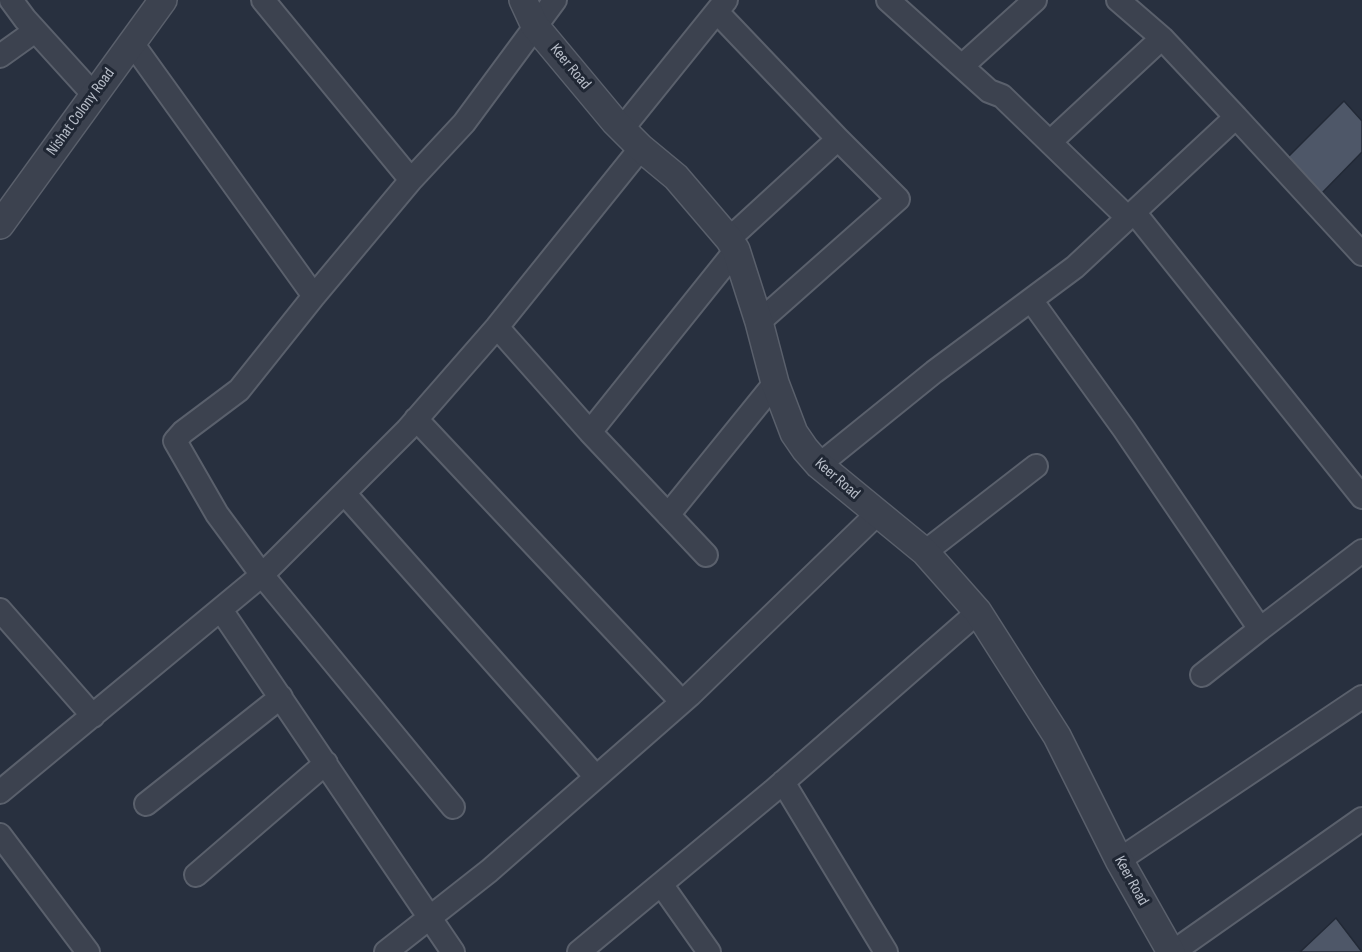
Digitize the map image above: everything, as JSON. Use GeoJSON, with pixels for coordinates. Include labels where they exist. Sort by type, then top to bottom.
{"type":"FeatureCollection","features":[{"type":"Feature","properties":{"kind":"street"},"geometry":{"type":"LineString","coordinates":[[11,0],[35,31],[94,95]]}},
{"type":"Feature","properties":{"kind":"street","name":"Nishat Colony Road"},"geometry":{"type":"LineString","coordinates":[[0,225],[163,0]]}},
{"type":"Feature","properties":{"kind":"street"},"geometry":{"type":"LineString","coordinates":[[263,0],[411,180]]}},
{"type":"Feature","properties":{"kind":"street","name":"Keer Road"},"geometry":{"type":"LineString","coordinates":[[524,0],[535,26],[622,129],[676,177],[733,244],[759,322],[775,383],[795,433],[819,465],[925,552],[978,612],[1057,736],[1119,860],[1172,952]]}},
{"type":"Feature","properties":{"kind":"street"},"geometry":{"type":"LineString","coordinates":[[453,807],[262,575],[218,514],[175,441],[183,432],[239,390],[411,180],[464,123],[555,0]]}},
{"type":"Feature","properties":{"kind":"street"},"geometry":{"type":"LineString","coordinates":[[962,66],[1035,0]]}},
{"type":"Feature","properties":{"kind":"street"},"geometry":{"type":"LineString","coordinates":[[1118,0],[1162,38],[1362,254]]}},
{"type":"Feature","properties":{"kind":"street"},"geometry":{"type":"LineString","coordinates":[[890,1],[989,91],[1002,96],[1131,215],[1362,497]]}},
{"type":"Feature","properties":{"kind":"street"},"geometry":{"type":"LineString","coordinates":[[622,129],[722,6],[838,139],[898,199],[759,322]]}},
{"type":"Feature","properties":{"kind":"street"},"geometry":{"type":"LineString","coordinates":[[0,56],[35,31]]}},
{"type":"Feature","properties":{"kind":"street"},"geometry":{"type":"LineString","coordinates":[[1050,142],[1162,38]]}},
{"type":"Feature","properties":{"kind":"street"},"geometry":{"type":"LineString","coordinates":[[132,43],[314,296]]}},
{"type":"Feature","properties":{"kind":"street"},"geometry":{"type":"LineString","coordinates":[[819,465],[934,372],[1075,267],[1236,117]]}},
{"type":"Feature","properties":{"kind":"street"},"geometry":{"type":"LineString","coordinates":[[590,432],[733,244],[838,139]]}},
{"type":"Feature","properties":{"kind":"street"},"geometry":{"type":"LineString","coordinates":[[1,788],[93,716],[262,575],[344,493],[416,419],[497,327],[641,148]]}},
{"type":"Feature","properties":{"kind":"street"},"geometry":{"type":"LineString","coordinates":[[1031,300],[1124,429],[1260,629]]}},
{"type":"Feature","properties":{"kind":"street"},"geometry":{"type":"LineString","coordinates":[[497,327],[590,432],[706,555]]}},
{"type":"Feature","properties":{"kind":"street"},"geometry":{"type":"LineString","coordinates":[[669,515],[775,383]]}},
{"type":"Feature","properties":{"kind":"street"},"geometry":{"type":"LineString","coordinates":[[416,419],[682,702]]}},
{"type":"Feature","properties":{"kind":"street"},"geometry":{"type":"LineString","coordinates":[[925,552],[1036,466]]}},
{"type":"Feature","properties":{"kind":"street"},"geometry":{"type":"LineString","coordinates":[[344,493],[596,777]]}},
{"type":"Feature","properties":{"kind":"street"},"geometry":{"type":"LineString","coordinates":[[386,952],[432,917],[682,702],[878,513]]}},
{"type":"Feature","properties":{"kind":"street"},"geometry":{"type":"LineString","coordinates":[[1202,675],[1362,551]]}},
{"type":"Feature","properties":{"kind":"street"},"geometry":{"type":"LineString","coordinates":[[221,609],[432,917],[453,952]]}},
{"type":"Feature","properties":{"kind":"street"},"geometry":{"type":"LineString","coordinates":[[0,610],[93,716]]}},
{"type":"Feature","properties":{"kind":"street"},"geometry":{"type":"LineString","coordinates":[[579,952],[783,783],[978,612]]}},
{"type":"Feature","properties":{"kind":"street"},"geometry":{"type":"LineString","coordinates":[[146,804],[281,697]]}},
{"type":"Feature","properties":{"kind":"street"},"geometry":{"type":"LineString","coordinates":[[1119,860],[1362,697]]}},
{"type":"Feature","properties":{"kind":"street"},"geometry":{"type":"LineString","coordinates":[[196,874],[326,763]]}},
{"type":"Feature","properties":{"kind":"street"},"geometry":{"type":"LineString","coordinates":[[783,783],[886,952]]}},
{"type":"Feature","properties":{"kind":"street"},"geometry":{"type":"LineString","coordinates":[[1172,952],[1362,819]]}},
{"type":"Feature","properties":{"kind":"street"},"geometry":{"type":"LineString","coordinates":[[0,835],[87,952]]}},
{"type":"Feature","properties":{"kind":"street"},"geometry":{"type":"LineString","coordinates":[[661,884],[709,952]]}},
{"type":"Feature","properties":{"kind":"building"},"geometry":{"type":"Polygon","coordinates":[[[1344,101],[1362,121],[1362,152],[1320,195],[1287,158],[1344,101]]]}},
{"type":"Feature","properties":{"kind":"building"},"geometry":{"type":"Polygon","coordinates":[[[1336,918],[1362,952],[1300,952],[1336,918]]]}}]}
